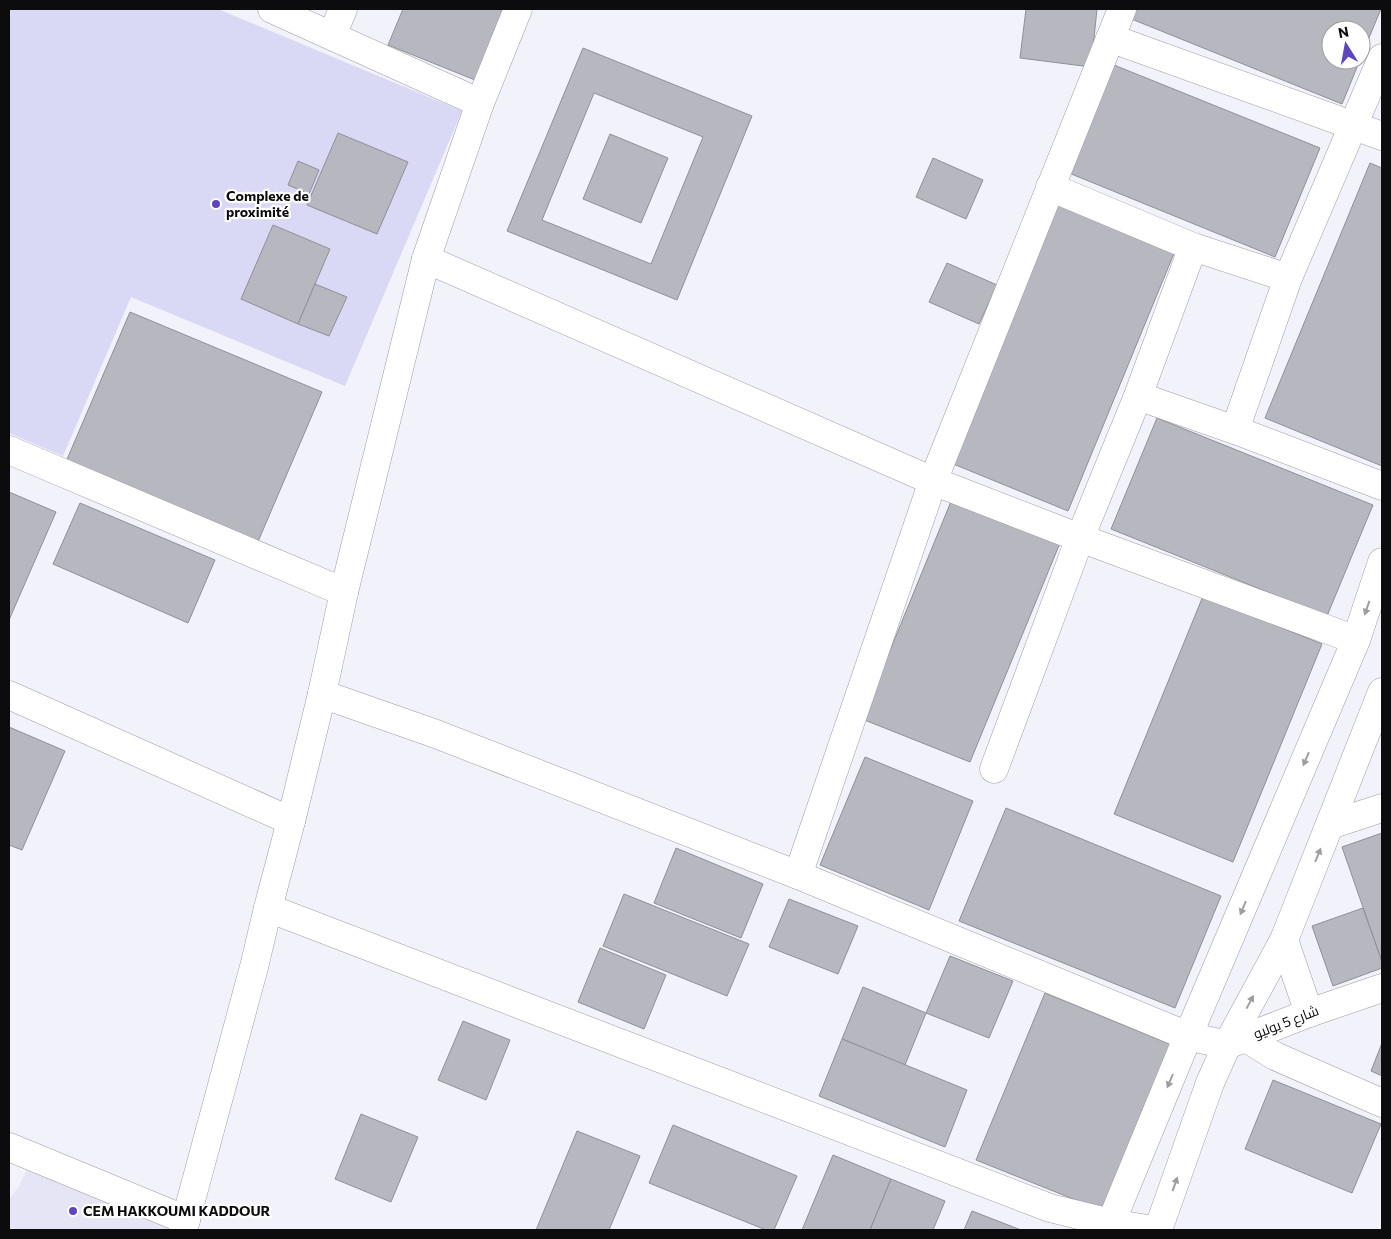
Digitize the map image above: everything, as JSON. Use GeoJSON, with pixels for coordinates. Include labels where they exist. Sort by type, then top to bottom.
{"type":"FeatureCollection","features":[{"type":"Feature","properties":{"kind":"street"},"geometry":{"type":"LineString","coordinates":[[272,9],[480,102]]}},
{"type":"Feature","properties":{"kind":"street"},"geometry":{"type":"LineString","coordinates":[[332,36],[343,9]]}},
{"type":"Feature","properties":{"kind":"street"},"geometry":{"type":"LineString","coordinates":[[9,1147],[184,1225],[254,967],[291,821],[322,694],[344,592],[426,259],[480,102],[518,9]]}},
{"type":"Feature","properties":{"kind":"street"},"geometry":{"type":"LineString","coordinates":[[798,875],[933,480],[1122,9]]}},
{"type":"Feature","properties":{"kind":"street"},"geometry":{"type":"LineString","coordinates":[[1110,38],[1382,136]]}},
{"type":"Feature","properties":{"kind":"street"},"geometry":{"type":"LineString","coordinates":[[1234,430],[1288,278],[1382,58]]}},
{"type":"Feature","properties":{"kind":"street"},"geometry":{"type":"LineString","coordinates":[[1050,187],[1193,248],[1288,278]]}},
{"type":"Feature","properties":{"kind":"street"},"geometry":{"type":"LineString","coordinates":[[994,769],[1080,538],[1138,396],[1193,248]]}},
{"type":"Feature","properties":{"kind":"street"},"geometry":{"type":"LineString","coordinates":[[426,259],[933,480],[1080,538],[1356,640]]}},
{"type":"Feature","properties":{"kind":"street"},"geometry":{"type":"LineString","coordinates":[[1138,396],[1382,486]]}},
{"type":"Feature","properties":{"kind":"street"},"geometry":{"type":"LineString","coordinates":[[9,450],[344,592]]}},
{"type":"Feature","properties":{"kind":"street"},"geometry":{"type":"LineString","coordinates":[[1110,1227],[1188,1036],[1356,640],[1382,562]]}},
{"type":"Feature","properties":{"kind":"street"},"geometry":{"type":"LineString","coordinates":[[1158,1230],[1210,1083],[1236,1041],[1284,940],[1382,692]]}},
{"type":"Feature","properties":{"kind":"street"},"geometry":{"type":"LineString","coordinates":[[322,694],[436,734],[798,875],[1188,1036],[1236,1041],[1382,1103]]}},
{"type":"Feature","properties":{"kind":"street"},"geometry":{"type":"LineString","coordinates":[[9,695],[291,821]]}},
{"type":"Feature","properties":{"kind":"street"},"geometry":{"type":"LineString","coordinates":[[1330,825],[1382,808]]}},
{"type":"Feature","properties":{"kind":"street"},"geometry":{"type":"LineString","coordinates":[[268,908],[1050,1208],[1110,1227],[1153,1230]]}},
{"type":"Feature","properties":{"kind":"street"},"geometry":{"type":"LineString","coordinates":[[1284,940],[1309,1013]]}},
{"type":"Feature","properties":{"kind":"street","name":"شارع 5 يوليو"},"geometry":{"type":"LineString","coordinates":[[1236,1041],[1382,988]]}},
{"type":"Feature","properties":{"kind":"shaded area","name":"Complexe de proximité"},"geometry":{"type":"Polygon","coordinates":[[[9,9],[218,9],[462,111],[345,386],[131,297],[63,456],[9,433],[9,9]]]}},
{"type":"Feature","properties":{"kind":"shaded area","name":"CEM HAKKOUMI KADDOUR"},"geometry":{"type":"Polygon","coordinates":[[[27,1170],[172,1224],[169,1230],[9,1230],[9,1199],[18,1188],[27,1170]]]}},
{"type":"Feature","properties":{"kind":"building"},"geometry":{"type":"Polygon","coordinates":[[[403,9],[505,9],[475,80],[388,45],[403,9]]]}},
{"type":"Feature","properties":{"kind":"building"},"geometry":{"type":"Polygon","coordinates":[[[1026,9],[1097,9],[1091,67],[1020,58],[1026,9]]]}},
{"type":"Feature","properties":{"kind":"building"},"geometry":{"type":"Polygon","coordinates":[[[1133,9],[1381,9],[1371,33],[1371,20],[1321,20],[1321,70],[1356,70],[1342,104],[1129,18],[1133,9]]]}},
{"type":"Feature","properties":{"kind":"building"},"geometry":{"type":"Polygon","coordinates":[[[583,48],[752,116],[677,300],[507,231],[583,48]],[[594,93],[542,220],[651,264],[703,137],[594,93]]]}},
{"type":"Feature","properties":{"kind":"building"},"geometry":{"type":"Polygon","coordinates":[[[1109,63],[1320,148],[1275,257],[1064,171],[1109,63]]]}},
{"type":"Feature","properties":{"kind":"building"},"geometry":{"type":"Polygon","coordinates":[[[338,133],[408,162],[377,234],[307,205],[338,133]]]}},
{"type":"Feature","properties":{"kind":"building"},"geometry":{"type":"Polygon","coordinates":[[[610,134],[668,158],[641,223],[583,199],[610,134]]]}},
{"type":"Feature","properties":{"kind":"building"},"geometry":{"type":"Polygon","coordinates":[[[933,158],[983,180],[966,219],[916,197],[933,158]]]}},
{"type":"Feature","properties":{"kind":"building"},"geometry":{"type":"Polygon","coordinates":[[[298,161],[319,170],[309,194],[288,185],[298,161]]]}},
{"type":"Feature","properties":{"kind":"building"},"geometry":{"type":"Polygon","coordinates":[[[1370,163],[1382,168],[1382,466],[1265,418],[1370,163]]]}},
{"type":"Feature","properties":{"kind":"building"},"geometry":{"type":"Polygon","coordinates":[[[1052,202],[1175,251],[1068,511],[946,461],[1052,202]]]}},
{"type":"Feature","properties":{"kind":"building"},"geometry":{"type":"Polygon","coordinates":[[[273,225],[330,249],[298,324],[241,299],[273,225]]]}},
{"type":"Feature","properties":{"kind":"building"},"geometry":{"type":"Polygon","coordinates":[[[947,263],[997,285],[979,324],[929,302],[947,263]]]}},
{"type":"Feature","properties":{"kind":"building"},"geometry":{"type":"Polygon","coordinates":[[[315,284],[347,297],[329,336],[298,324],[315,284]]]}},
{"type":"Feature","properties":{"kind":"building"},"geometry":{"type":"Polygon","coordinates":[[[130,312],[322,392],[257,544],[65,464],[130,312]]]}},
{"type":"Feature","properties":{"kind":"building"},"geometry":{"type":"Polygon","coordinates":[[[1157,418],[1373,505],[1327,616],[1111,529],[1157,418]]]}},
{"type":"Feature","properties":{"kind":"building"},"geometry":{"type":"Polygon","coordinates":[[[9,492],[56,512],[9,620],[9,492]]]}},
{"type":"Feature","properties":{"kind":"building"},"geometry":{"type":"Polygon","coordinates":[[[952,499],[1060,543],[970,762],[862,719],[952,499]]]}},
{"type":"Feature","properties":{"kind":"building"},"geometry":{"type":"Polygon","coordinates":[[[80,503],[215,560],[188,623],[53,564],[80,503]]]}},
{"type":"Feature","properties":{"kind":"building"},"geometry":{"type":"Polygon","coordinates":[[[1203,596],[1322,644],[1233,862],[1114,814],[1203,596]]]}},
{"type":"Feature","properties":{"kind":"building"},"geometry":{"type":"Polygon","coordinates":[[[9,727],[65,751],[22,850],[9,845],[9,727]]]}},
{"type":"Feature","properties":{"kind":"building"},"geometry":{"type":"Polygon","coordinates":[[[865,757],[973,801],[929,910],[820,865],[865,757]]]}},
{"type":"Feature","properties":{"kind":"building"},"geometry":{"type":"Polygon","coordinates":[[[1006,808],[1221,896],[1175,1008],[959,921],[1006,808]]]}},
{"type":"Feature","properties":{"kind":"building"},"geometry":{"type":"Polygon","coordinates":[[[1382,833],[1382,962],[1342,847],[1382,833]]]}},
{"type":"Feature","properties":{"kind":"building"},"geometry":{"type":"Polygon","coordinates":[[[676,848],[763,884],[741,938],[654,903],[676,848]]]}},
{"type":"Feature","properties":{"kind":"building"},"geometry":{"type":"Polygon","coordinates":[[[624,894],[749,944],[727,996],[603,946],[624,894]]]}},
{"type":"Feature","properties":{"kind":"building"},"geometry":{"type":"Polygon","coordinates":[[[789,899],[858,926],[838,974],[769,947],[789,899]]]}},
{"type":"Feature","properties":{"kind":"building"},"geometry":{"type":"Polygon","coordinates":[[[1363,908],[1382,962],[1382,968],[1333,986],[1312,926],[1363,908]]]}},
{"type":"Feature","properties":{"kind":"building"},"geometry":{"type":"Polygon","coordinates":[[[600,948],[666,975],[644,1029],[578,1002],[600,948]]]}},
{"type":"Feature","properties":{"kind":"building"},"geometry":{"type":"Polygon","coordinates":[[[950,956],[1013,981],[989,1038],[926,1013],[950,956]]]}},
{"type":"Feature","properties":{"kind":"building"},"geometry":{"type":"Polygon","coordinates":[[[863,987],[926,1013],[905,1065],[842,1039],[863,987]]]}},
{"type":"Feature","properties":{"kind":"building"},"geometry":{"type":"Polygon","coordinates":[[[1045,993],[1172,1045],[1103,1211],[976,1160],[1045,993]]]}},
{"type":"Feature","properties":{"kind":"building"},"geometry":{"type":"Polygon","coordinates":[[[463,1021],[510,1040],[486,1100],[438,1080],[463,1021]]]}},
{"type":"Feature","properties":{"kind":"building"},"geometry":{"type":"Polygon","coordinates":[[[842,1039],[967,1090],[945,1147],[819,1096],[842,1039]]]}},
{"type":"Feature","properties":{"kind":"building"},"geometry":{"type":"Polygon","coordinates":[[[1382,1043],[1382,1076],[1371,1071],[1382,1043]]]}},
{"type":"Feature","properties":{"kind":"building"},"geometry":{"type":"Polygon","coordinates":[[[1273,1080],[1381,1124],[1352,1193],[1245,1149],[1273,1080]]]}},
{"type":"Feature","properties":{"kind":"building"},"geometry":{"type":"Polygon","coordinates":[[[361,1114],[418,1137],[391,1202],[335,1179],[361,1114]]]}},
{"type":"Feature","properties":{"kind":"building"},"geometry":{"type":"Polygon","coordinates":[[[673,1125],[797,1176],[774,1230],[766,1230],[649,1183],[673,1125]]]}},
{"type":"Feature","properties":{"kind":"building"},"geometry":{"type":"Polygon","coordinates":[[[577,1131],[640,1156],[609,1230],[536,1230],[577,1131]]]}},
{"type":"Feature","properties":{"kind":"building"},"geometry":{"type":"Polygon","coordinates":[[[833,1155],[891,1179],[870,1230],[802,1230],[833,1155]]]}},
{"type":"Feature","properties":{"kind":"building"},"geometry":{"type":"Polygon","coordinates":[[[891,1179],[945,1201],[933,1230],[870,1230],[891,1179]]]}},
{"type":"Feature","properties":{"kind":"building"},"geometry":{"type":"Polygon","coordinates":[[[972,1211],[1021,1230],[964,1230],[972,1211]]]}},
{"type":"Feature","properties":{"kind":"place","name":"Complexe de proximité"},"geometry":{"type":"Point","coordinates":[216,204]}},
{"type":"Feature","properties":{"kind":"place","name":"CEM HAKKOUMI KADDOUR"},"geometry":{"type":"Point","coordinates":[73,1211]}}]}
